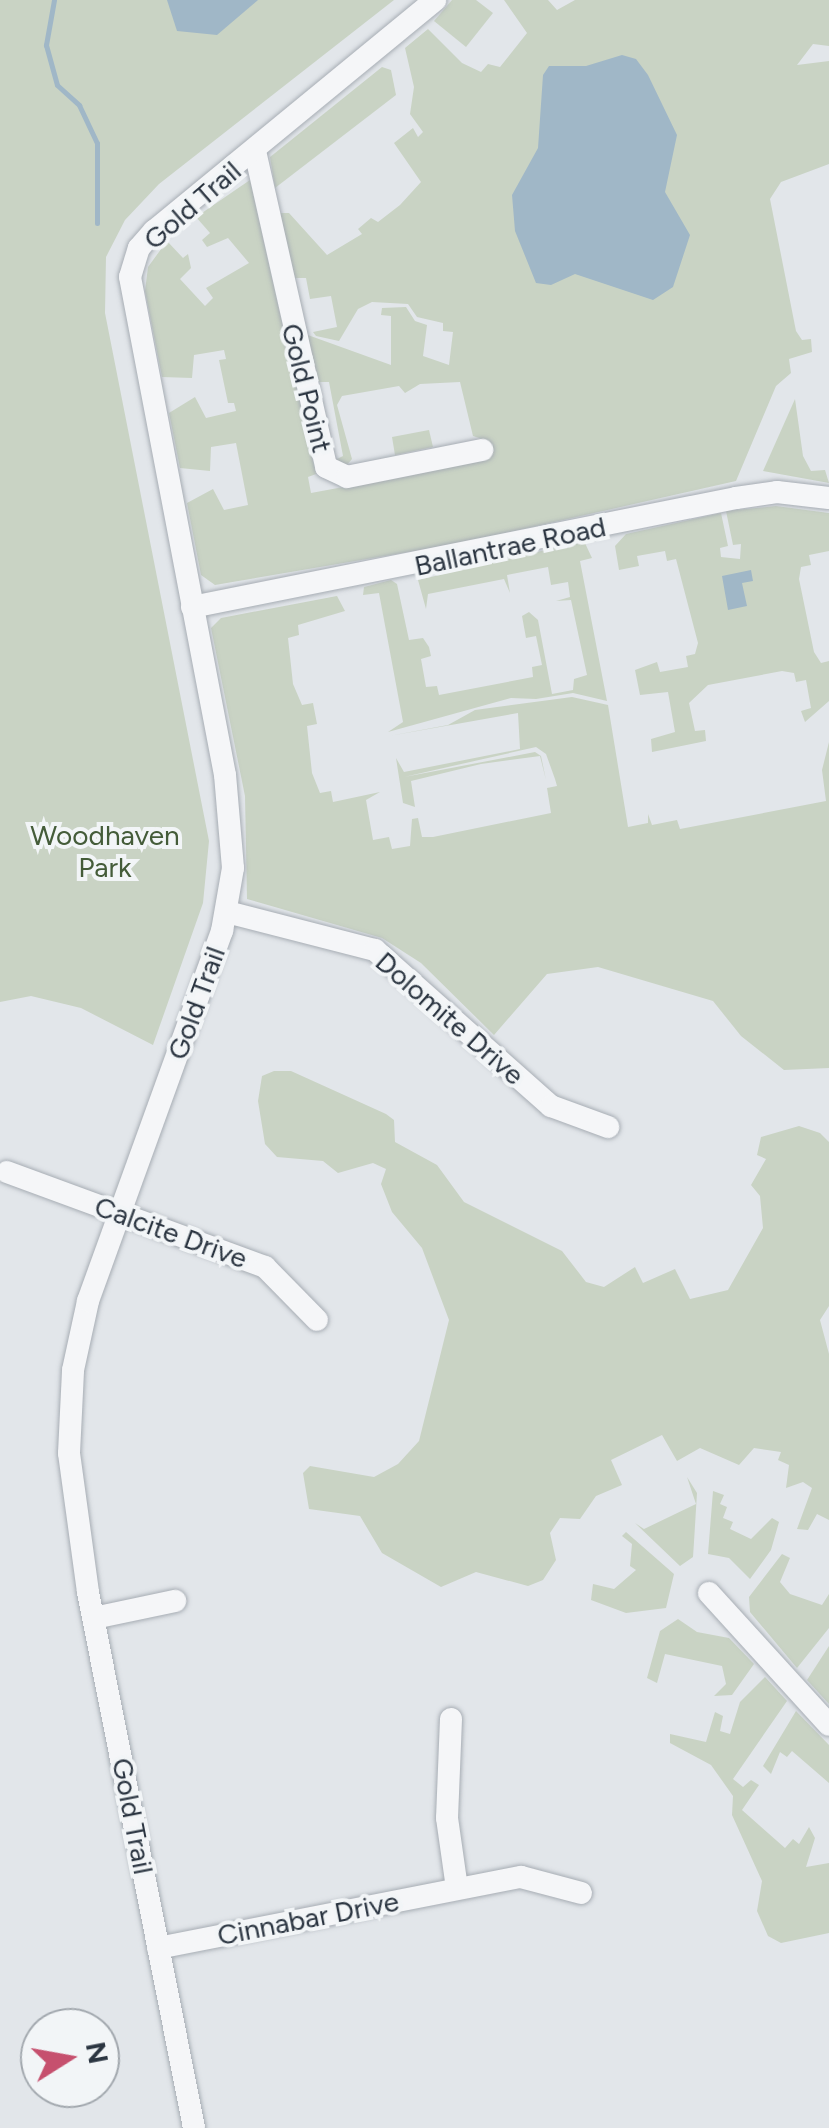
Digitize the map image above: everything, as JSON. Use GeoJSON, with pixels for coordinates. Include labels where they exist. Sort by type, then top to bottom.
{"type":"FeatureCollection","features":[{"type":"Feature","properties":{"kind":"street","name":"Gold Trail"},"geometry":{"type":"LineString","coordinates":[[194,2128],[70,1481],[70,1399],[84,1312],[227,912],[233,828],[130,277],[146,239],[435,0]]}},
{"type":"Feature","properties":{"kind":"street","name":"Gold Point"},"geometry":{"type":"LineString","coordinates":[[255,151],[326,468],[347,477],[482,450]]}},
{"type":"Feature","properties":{"kind":"street","name":"Ballantrae Road"},"geometry":{"type":"LineString","coordinates":[[192,607],[381,574],[736,498],[776,492],[829,498]]}},
{"type":"Feature","properties":{"kind":"street","name":"Dolomite Drive"},"geometry":{"type":"LineString","coordinates":[[227,912],[375,950],[551,1106],[608,1127]]}},
{"type":"Feature","properties":{"kind":"street","name":"Calcite Drive"},"geometry":{"type":"LineString","coordinates":[[7,1172],[265,1267],[317,1320]]}},
{"type":"Feature","properties":{"kind":"street"},"geometry":{"type":"LineString","coordinates":[[709,1594],[829,1725]]}},
{"type":"Feature","properties":{"kind":"street"},"geometry":{"type":"LineString","coordinates":[[94,1618],[176,1601]]}},
{"type":"Feature","properties":{"kind":"street"},"geometry":{"type":"LineString","coordinates":[[451,1719],[447,1818],[457,1888]]}},
{"type":"Feature","properties":{"kind":"street","name":"Cinnabar Drive"},"geometry":{"type":"LineString","coordinates":[[158,1948],[532,1876],[581,1893]]}},
{"type":"Feature","properties":{"kind":"green space","name":"Woodhaven Park"},"geometry":{"type":"Polygon","coordinates":[[[0,0],[394,0],[159,184],[125,220],[106,257],[105,313],[209,841],[203,903],[153,1045],[81,1008],[31,996],[0,1002],[0,0]]]}},
{"type":"Feature","properties":{"kind":"green space"},"geometry":{"type":"Polygon","coordinates":[[[452,0],[476,0],[493,13],[466,47],[434,21],[452,0]]]}},
{"type":"Feature","properties":{"kind":"green space"},"geometry":{"type":"Polygon","coordinates":[[[504,0],[548,0],[557,10],[575,0],[829,0],[829,46],[813,44],[797,65],[829,61],[829,164],[781,182],[770,199],[796,331],[802,340],[811,339],[812,352],[789,359],[791,373],[776,386],[736,481],[461,543],[215,585],[201,575],[187,503],[213,489],[224,510],[248,505],[236,443],[211,447],[210,471],[180,468],[169,413],[195,397],[206,418],[236,411],[234,403],[228,403],[219,360],[226,359],[224,350],[194,355],[192,378],[162,377],[145,291],[148,267],[167,241],[183,258],[188,254],[191,268],[180,279],[205,306],[213,298],[206,288],[249,263],[228,238],[207,247],[202,240],[210,233],[196,217],[250,180],[316,474],[308,477],[311,493],[381,480],[482,439],[473,436],[460,382],[420,384],[405,393],[399,386],[342,396],[337,405],[352,459],[346,466],[335,460],[343,456],[329,382],[317,382],[305,334],[391,365],[391,316],[381,315],[382,308],[406,307],[415,321],[427,325],[423,356],[449,365],[453,332],[443,331],[443,323],[417,317],[408,304],[372,302],[358,309],[339,341],[316,336],[313,332],[337,327],[331,296],[310,299],[306,278],[295,278],[280,213],[289,213],[327,255],[362,234],[358,229],[371,218],[378,222],[400,205],[421,182],[394,143],[413,128],[418,137],[423,132],[410,114],[414,87],[405,48],[428,29],[462,63],[481,72],[488,64],[500,67],[527,33],[504,0]]]}},
{"type":"Feature","properties":{"kind":"green space"},"geometry":{"type":"Polygon","coordinates":[[[382,67],[391,70],[396,95],[275,188],[270,157],[382,67]]]}},
{"type":"Feature","properties":{"kind":"green space"},"geometry":{"type":"Polygon","coordinates":[[[795,399],[803,456],[811,471],[825,470],[829,483],[763,471],[795,399]]]}},
{"type":"Feature","properties":{"kind":"green space"},"geometry":{"type":"Polygon","coordinates":[[[429,430],[433,447],[395,455],[392,437],[429,430]]]}},
{"type":"Feature","properties":{"kind":"green space"},"geometry":{"type":"Polygon","coordinates":[[[776,506],[829,513],[829,551],[809,555],[811,565],[801,567],[799,579],[814,652],[821,663],[829,661],[829,701],[805,722],[801,711],[811,708],[806,680],[796,682],[794,673],[782,671],[708,685],[689,703],[695,731],[705,730],[706,741],[652,752],[651,739],[675,732],[668,692],[640,695],[635,670],[657,662],[660,672],[688,667],[686,656],[695,654],[698,643],[676,559],[667,561],[665,551],[637,556],[639,566],[619,570],[615,546],[626,534],[721,513],[728,546],[720,548],[721,557],[740,559],[741,544],[733,545],[726,511],[776,506]]]}},
{"type":"Feature","properties":{"kind":"green space"},"geometry":{"type":"Polygon","coordinates":[[[584,541],[592,558],[580,561],[607,701],[573,693],[536,699],[511,698],[388,732],[403,722],[379,593],[363,595],[364,587],[391,580],[397,584],[409,640],[423,638],[429,647],[431,656],[421,659],[426,687],[437,686],[439,695],[533,677],[532,667],[542,665],[536,636],[526,638],[522,616],[529,612],[538,620],[552,694],[573,690],[574,679],[587,675],[571,600],[556,601],[570,597],[568,582],[551,585],[548,567],[507,575],[510,593],[504,579],[428,594],[426,609],[418,580],[584,541]]]}},
{"type":"Feature","properties":{"kind":"green space"},"geometry":{"type":"Polygon","coordinates":[[[337,596],[345,611],[298,625],[299,635],[288,638],[293,684],[302,705],[313,703],[317,724],[307,726],[312,773],[320,793],[331,791],[333,802],[380,792],[366,800],[373,840],[389,837],[392,849],[410,846],[412,819],[418,818],[422,837],[433,837],[551,813],[547,788],[557,786],[546,754],[536,747],[404,777],[535,752],[541,756],[546,780],[540,756],[481,764],[411,781],[415,807],[403,803],[396,758],[404,772],[520,749],[518,713],[389,736],[448,725],[475,710],[572,697],[608,705],[628,827],[648,823],[648,814],[652,825],[677,820],[680,829],[826,801],[822,770],[829,742],[829,1068],[784,1070],[741,1036],[713,1001],[598,967],[547,974],[494,1035],[421,963],[382,938],[247,899],[245,796],[211,628],[221,618],[337,596]]]}},
{"type":"Feature","properties":{"kind":"green space"},"geometry":{"type":"Polygon","coordinates":[[[291,1071],[386,1114],[394,1120],[395,1142],[437,1165],[464,1202],[562,1251],[586,1282],[604,1287],[635,1267],[643,1283],[675,1269],[690,1299],[728,1290],[763,1228],[760,1196],[751,1185],[766,1159],[757,1155],[761,1137],[799,1126],[820,1133],[829,1142],[829,1306],[820,1320],[829,1354],[829,1520],[817,1514],[808,1530],[797,1529],[812,1488],[803,1482],[786,1488],[789,1465],[778,1460],[781,1452],[754,1448],[739,1465],[700,1448],[677,1461],[662,1435],[611,1460],[622,1485],[596,1496],[580,1519],[560,1518],[550,1533],[556,1560],[543,1580],[528,1586],[476,1572],[441,1587],[382,1553],[360,1516],[309,1509],[303,1473],[310,1466],[374,1477],[398,1464],[419,1441],[449,1320],[422,1248],[392,1212],[381,1184],[386,1169],[373,1163],[338,1173],[323,1161],[277,1157],[265,1144],[258,1101],[262,1076],[291,1071]]]}},
{"type":"Feature","properties":{"kind":"green space"},"geometry":{"type":"Polygon","coordinates":[[[687,1477],[697,1493],[693,1557],[680,1566],[635,1523],[644,1529],[696,1504],[687,1477]]]}},
{"type":"Feature","properties":{"kind":"green space"},"geometry":{"type":"Polygon","coordinates":[[[713,1491],[724,1495],[720,1504],[727,1507],[723,1518],[733,1522],[730,1529],[751,1539],[772,1518],[779,1522],[771,1550],[750,1579],[729,1558],[708,1554],[713,1491]]]}},
{"type":"Feature","properties":{"kind":"green space"},"geometry":{"type":"Polygon","coordinates":[[[626,1532],[674,1574],[666,1608],[626,1613],[591,1600],[593,1584],[614,1589],[636,1570],[630,1566],[632,1544],[622,1536],[626,1532]]]}},
{"type":"Feature","properties":{"kind":"green space"},"geometry":{"type":"Polygon","coordinates":[[[782,1554],[790,1558],[780,1582],[790,1594],[822,1605],[829,1594],[829,1628],[797,1668],[750,1612],[749,1597],[782,1554]]]}},
{"type":"Feature","properties":{"kind":"green space"},"geometry":{"type":"Polygon","coordinates":[[[678,1619],[697,1632],[729,1638],[754,1664],[732,1695],[714,1696],[726,1684],[722,1666],[665,1654],[657,1683],[647,1678],[660,1631],[678,1619]]]}},
{"type":"Feature","properties":{"kind":"green space"},"geometry":{"type":"Polygon","coordinates":[[[829,1646],[829,1704],[807,1680],[829,1646]]]}},
{"type":"Feature","properties":{"kind":"green space"},"geometry":{"type":"Polygon","coordinates":[[[765,1677],[787,1701],[733,1779],[743,1787],[751,1780],[759,1785],[742,1810],[785,1848],[793,1839],[799,1844],[809,1827],[815,1838],[806,1867],[829,1863],[829,1933],[781,1943],[768,1936],[757,1911],[762,1881],[732,1815],[733,1796],[711,1765],[670,1743],[670,1734],[706,1742],[715,1712],[723,1716],[720,1731],[730,1734],[740,1702],[765,1677]]]}},
{"type":"Feature","properties":{"kind":"green space"},"geometry":{"type":"Polygon","coordinates":[[[796,1711],[829,1745],[829,1783],[792,1751],[787,1757],[780,1752],[771,1774],[763,1766],[796,1711]]]}},
{"type":"Feature","properties":{"kind":"water"},"geometry":{"type":"Polygon","coordinates":[[[167,0],[258,0],[217,35],[177,31],[167,0]]]}},
{"type":"Feature","properties":{"kind":"water"},"geometry":{"type":"Polygon","coordinates":[[[622,55],[636,59],[648,75],[677,135],[665,192],[690,235],[673,287],[653,300],[575,274],[551,285],[536,283],[515,231],[512,195],[538,148],[543,75],[549,66],[586,66],[622,55]]]}},
{"type":"Feature","properties":{"kind":"water"},"geometry":{"type":"Polygon","coordinates":[[[751,570],[753,581],[742,583],[747,606],[728,610],[722,576],[751,570]]]}},
{"type":"Feature","properties":{"kind":"waterway"},"geometry":{"type":"LineString","coordinates":[[54,0],[46,45],[57,85],[79,105],[97,143],[97,223]]}}]}
